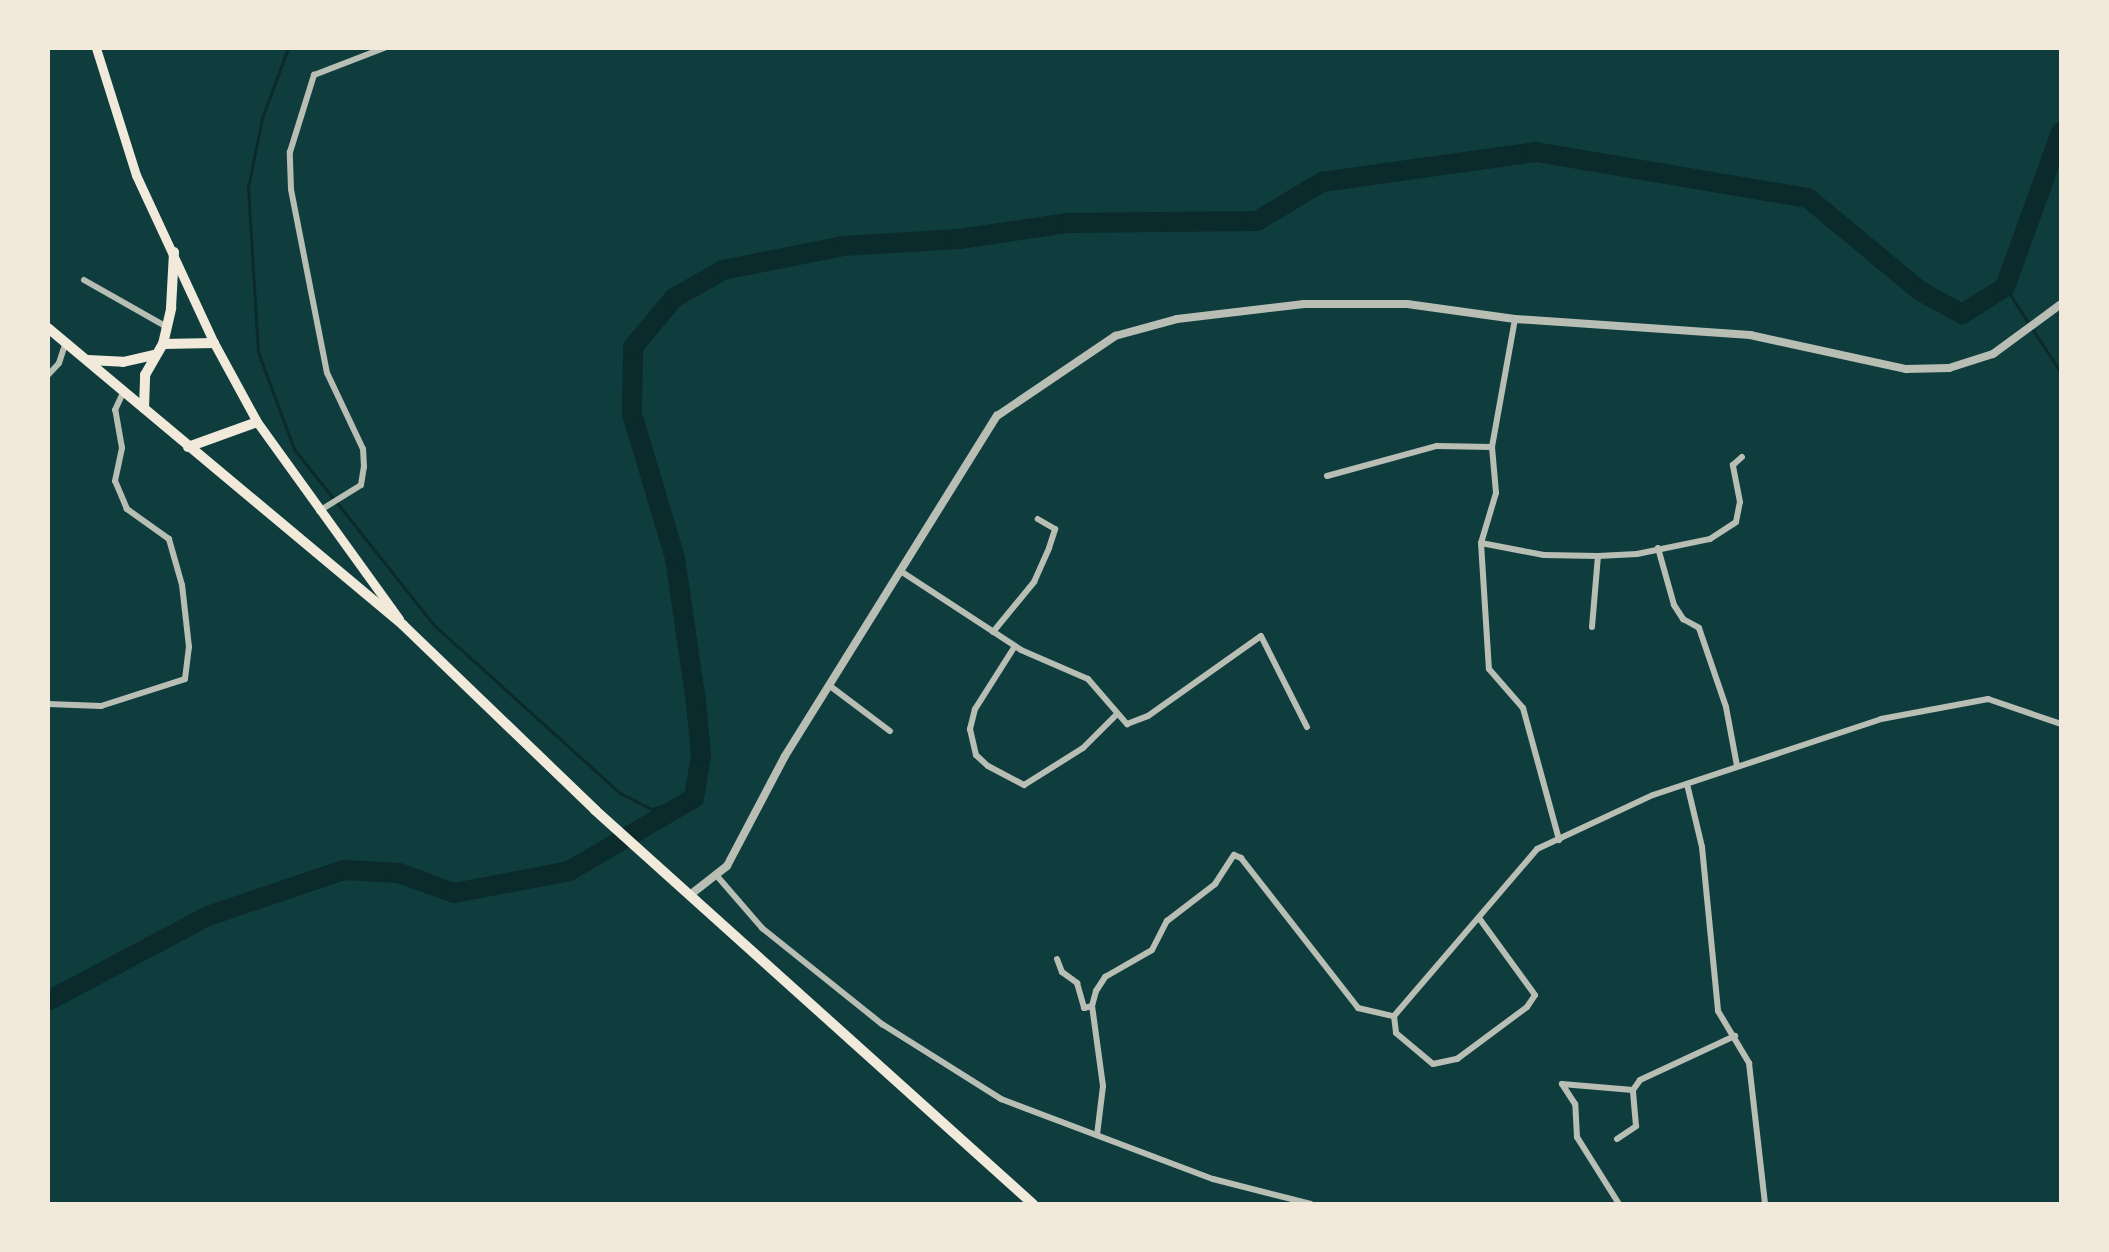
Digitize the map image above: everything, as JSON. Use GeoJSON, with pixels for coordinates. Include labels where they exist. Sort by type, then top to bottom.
{"type":"FeatureCollection","features":[{"type":"Feature","properties":{"kind":"main road"},"geometry":{"type":"LineString","coordinates":[[96,48],[136,175],[214,343],[257,422],[318,512],[403,625]]}},
{"type":"Feature","properties":{"kind":"main road"},"geometry":{"type":"LineString","coordinates":[[144,408],[145,375],[153,355],[163,344],[167,327],[174,252]]}},
{"type":"Feature","properties":{"kind":"main road"},"geometry":{"type":"LineString","coordinates":[[48,328],[403,625],[595,810],[1033,1204]]}},
{"type":"Feature","properties":{"kind":"main road"},"geometry":{"type":"LineString","coordinates":[[163,344],[214,343]]}},
{"type":"Feature","properties":{"kind":"main road"},"geometry":{"type":"LineString","coordinates":[[88,359],[123,362],[153,355]]}},
{"type":"Feature","properties":{"kind":"main road"},"geometry":{"type":"LineString","coordinates":[[188,447],[257,422]]}},
{"type":"Feature","properties":{"kind":"street"},"geometry":{"type":"LineString","coordinates":[[318,512],[349,497],[364,476],[363,449],[327,373],[291,189],[290,152],[314,75],[384,48]]}},
{"type":"Feature","properties":{"kind":"street"},"geometry":{"type":"LineString","coordinates":[[84,280],[167,327]]}},
{"type":"Feature","properties":{"kind":"street"},"geometry":{"type":"LineString","coordinates":[[690,895],[717,876],[997,416],[1115,336],[1177,319],[1304,304],[1407,304],[1515,319],[1750,335],[1906,369],[1949,368],[1993,354],[2061,304]]}},
{"type":"Feature","properties":{"kind":"street"},"geometry":{"type":"LineString","coordinates":[[1515,319],[1492,447],[1496,493],[1481,543],[1489,669],[1523,708],[1559,840]]}},
{"type":"Feature","properties":{"kind":"street"},"geometry":{"type":"LineString","coordinates":[[48,375],[59,363],[66,342]]}},
{"type":"Feature","properties":{"kind":"street"},"geometry":{"type":"LineString","coordinates":[[48,704],[101,706],[185,679],[189,647],[182,585],[169,539],[127,509],[115,481],[122,448],[115,410],[124,391]]}},
{"type":"Feature","properties":{"kind":"street"},"geometry":{"type":"LineString","coordinates":[[1327,476],[1437,446],[1492,447]]}},
{"type":"Feature","properties":{"kind":"street"},"geometry":{"type":"LineString","coordinates":[[1481,543],[1544,555],[1598,556],[1710,539],[1736,522],[1740,502],[1733,465],[1742,457]]}},
{"type":"Feature","properties":{"kind":"street"},"geometry":{"type":"LineString","coordinates":[[993,632],[1034,582],[1049,548],[1055,529],[1038,519]]}},
{"type":"Feature","properties":{"kind":"street"},"geometry":{"type":"LineString","coordinates":[[1658,548],[1674,605],[1683,619],[1699,628],[1726,707],[1737,766]]}},
{"type":"Feature","properties":{"kind":"street"},"geometry":{"type":"LineString","coordinates":[[1592,627],[1598,556]]}},
{"type":"Feature","properties":{"kind":"street"},"geometry":{"type":"LineString","coordinates":[[902,572],[1015,646],[1088,679],[1127,724],[1148,716],[1261,636],[1307,727]]}},
{"type":"Feature","properties":{"kind":"street"},"geometry":{"type":"LineString","coordinates":[[1015,646],[975,709],[970,729],[976,755],[988,766],[1024,785],[1083,748],[1117,714]]}},
{"type":"Feature","properties":{"kind":"street"},"geometry":{"type":"LineString","coordinates":[[830,686],[890,731]]}},
{"type":"Feature","properties":{"kind":"street"},"geometry":{"type":"LineString","coordinates":[[1479,918],[1535,995],[1527,1007],[1457,1059],[1433,1064],[1396,1033],[1394,1016],[1537,849],[1687,784],[1881,719],[1988,699],[2061,724]]}},
{"type":"Feature","properties":{"kind":"street"},"geometry":{"type":"LineString","coordinates":[[1687,784],[1702,847],[1718,1011],[1749,1063],[1765,1204]]}},
{"type":"Feature","properties":{"kind":"street"},"geometry":{"type":"LineString","coordinates":[[1097,1135],[1103,1086],[1092,1006],[1105,977],[1152,950],[1167,921],[1215,884],[1234,855],[1241,858],[1358,1008],[1394,1016]]}},
{"type":"Feature","properties":{"kind":"street"},"geometry":{"type":"LineString","coordinates":[[717,876],[762,928],[882,1024],[1001,1099],[1213,1179],[1311,1204]]}},
{"type":"Feature","properties":{"kind":"street"},"geometry":{"type":"LineString","coordinates":[[1057,959],[1062,972],[1077,983],[1084,1008],[1092,1006]]}},
{"type":"Feature","properties":{"kind":"street"},"geometry":{"type":"LineString","coordinates":[[1617,1139],[1636,1126],[1633,1090],[1640,1080],[1735,1036]]}},
{"type":"Feature","properties":{"kind":"street"},"geometry":{"type":"LineString","coordinates":[[1619,1204],[1577,1137],[1575,1104],[1562,1084],[1633,1090]]}},
{"type":"Feature","properties":{"kind":"waterway"},"geometry":{"type":"LineString","coordinates":[[288,48],[262,118],[248,188],[258,352],[294,449],[435,626],[620,793],[651,809],[694,798]]}},
{"type":"Feature","properties":{"kind":"waterway"},"geometry":{"type":"LineString","coordinates":[[48,1001],[208,916],[344,870],[399,873],[454,893],[569,871],[694,798],[701,755],[696,702],[675,558],[632,414],[633,347],[674,298],[723,270],[843,246],[959,239],[1067,223],[1257,221],[1322,182],[1536,152],[1808,198],[1920,291],[1962,314],[2005,287],[2061,132]]}},
{"type":"Feature","properties":{"kind":"waterway"},"geometry":{"type":"LineString","coordinates":[[2005,287],[2061,373]]}}]}
